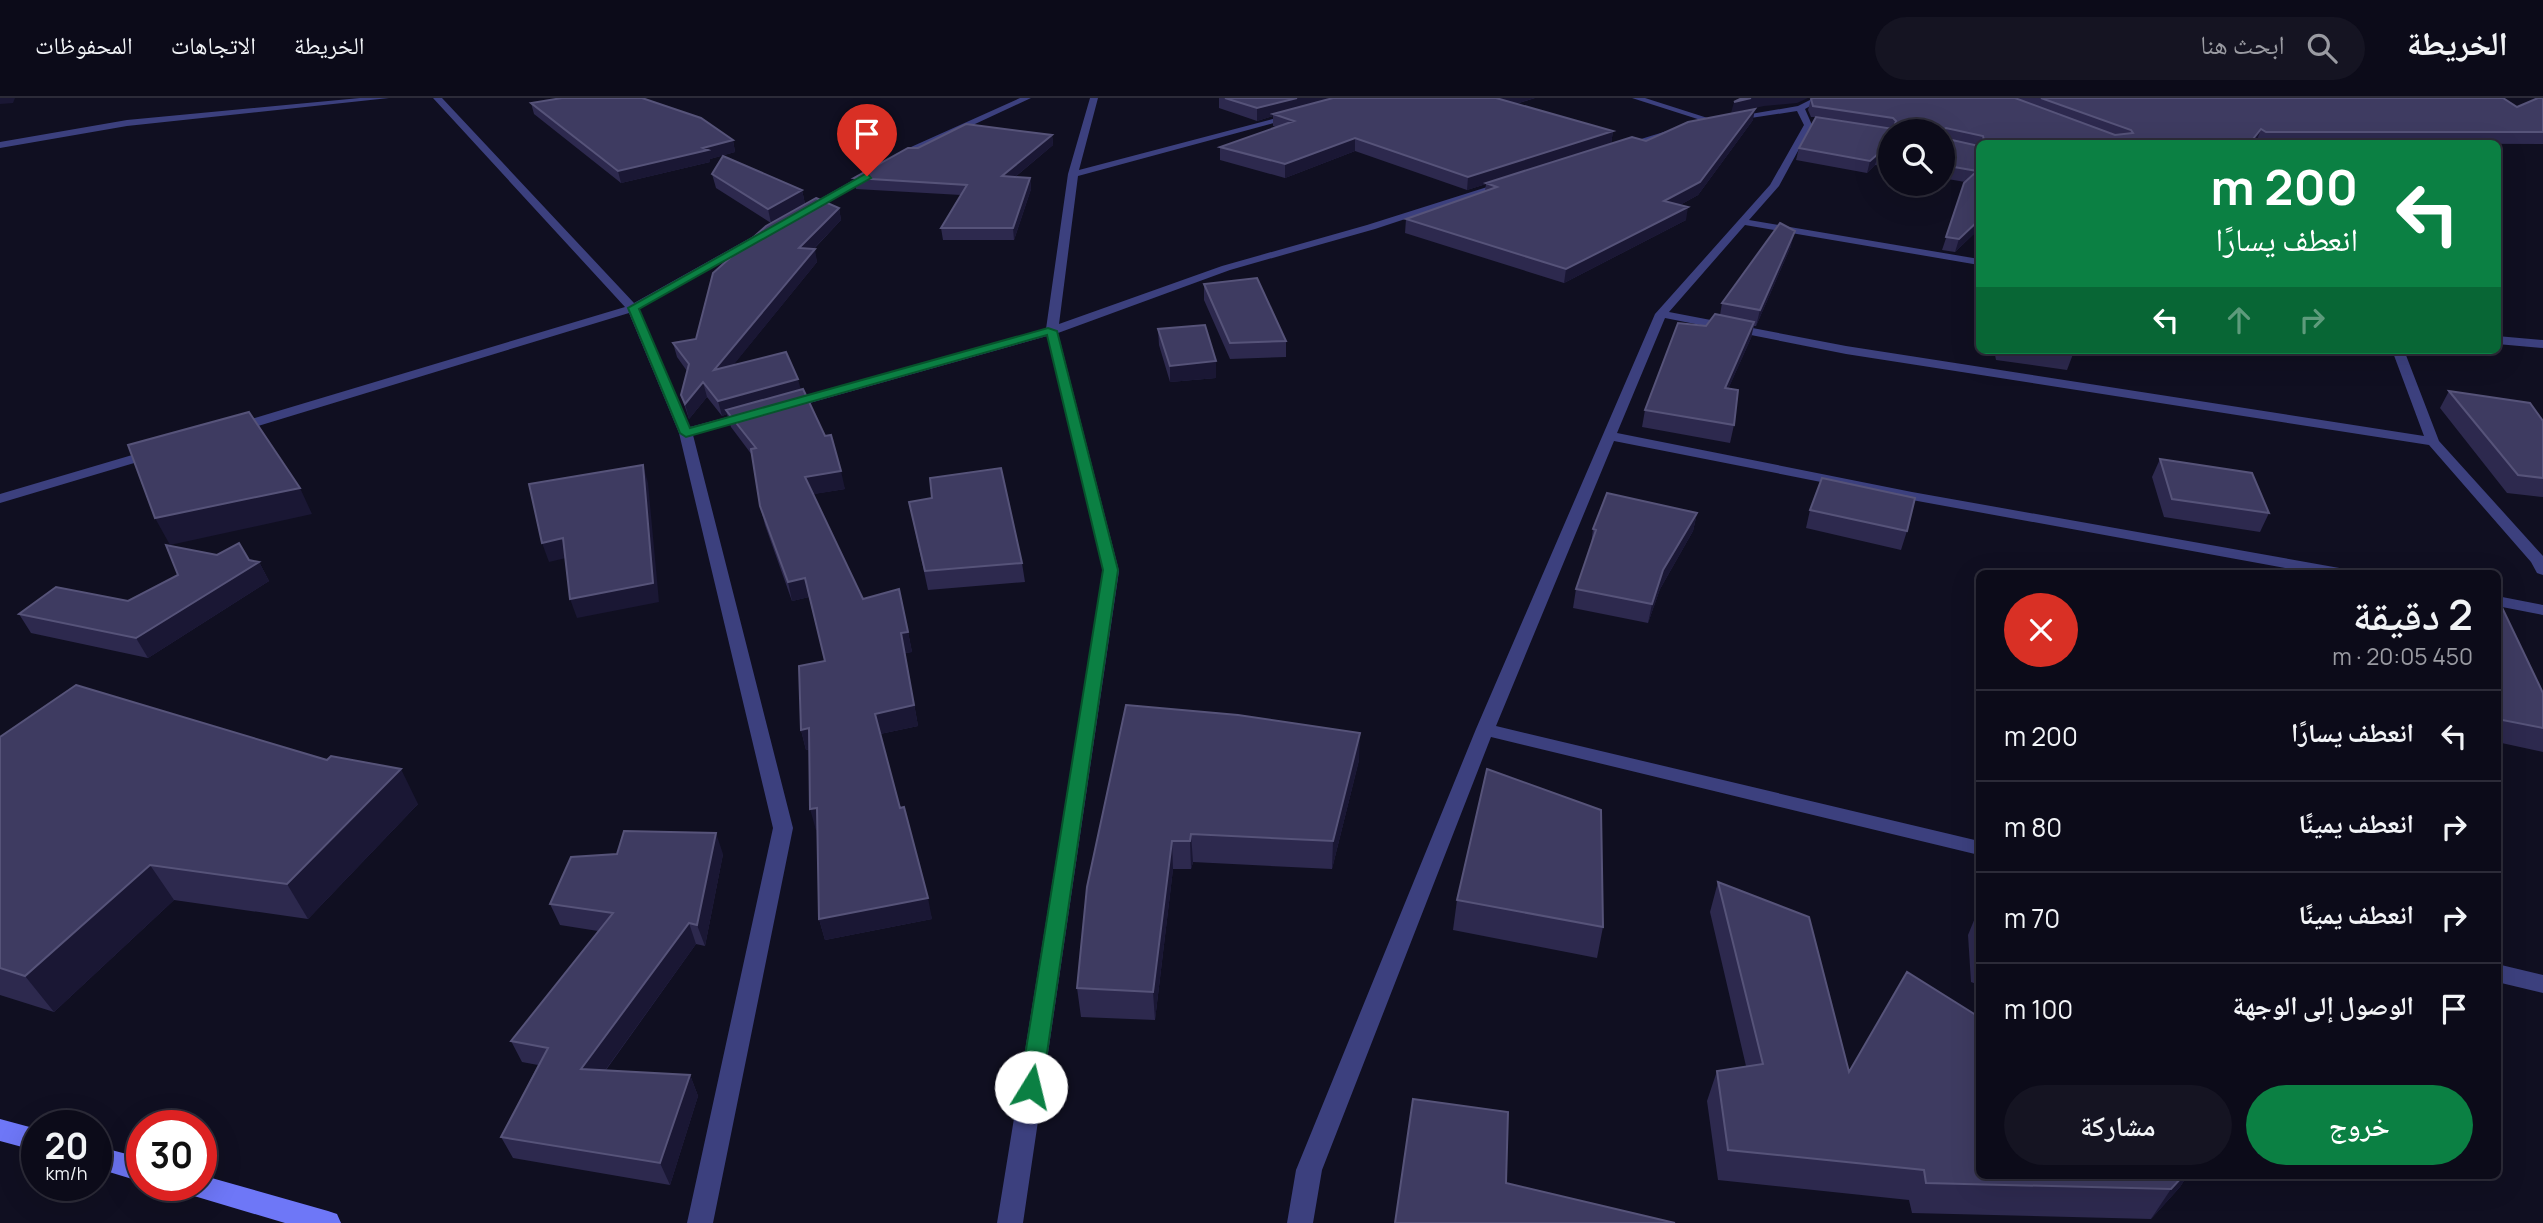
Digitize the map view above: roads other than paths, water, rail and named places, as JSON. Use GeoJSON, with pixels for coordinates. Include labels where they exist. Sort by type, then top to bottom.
{"type":"FeatureCollection","features":[{"type":"Feature","properties":{"kind":"main road"},"geometry":{"type":"LineString","coordinates":[[0,1130],[21,1136]]}},
{"type":"Feature","properties":{"kind":"main road"},"geometry":{"type":"LineString","coordinates":[[217,1192],[328,1223]]}},
{"type":"Feature","properties":{"kind":"street"},"geometry":{"type":"LineString","coordinates":[[0,145],[127,123],[385,98]]}},
{"type":"Feature","properties":{"kind":"street"},"geometry":{"type":"LineString","coordinates":[[437,98],[633,308],[686,433],[783,828],[700,1223]]}},
{"type":"Feature","properties":{"kind":"street"},"geometry":{"type":"LineString","coordinates":[[785,222],[914,149],[1027,98]]}},
{"type":"Feature","properties":{"kind":"street"},"geometry":{"type":"LineString","coordinates":[[1010,1223],[1111,570],[1052,331],[1073,174],[1094,98]]}},
{"type":"Feature","properties":{"kind":"street"},"geometry":{"type":"LineString","coordinates":[[1636,98],[1713,121]]}},
{"type":"Feature","properties":{"kind":"street"},"geometry":{"type":"LineString","coordinates":[[1300,1223],[1309,1170],[1485,729],[1661,314],[1774,186],[1820,98]]}},
{"type":"Feature","properties":{"kind":"street"},"geometry":{"type":"LineString","coordinates":[[1073,174],[1310,112]]}},
{"type":"Feature","properties":{"kind":"street"},"geometry":{"type":"LineString","coordinates":[[1603,152],[1713,121],[1808,117]]}},
{"type":"Feature","properties":{"kind":"street"},"geometry":{"type":"LineString","coordinates":[[778,408],[1052,331],[1226,268],[1371,227],[1513,181]]}},
{"type":"Feature","properties":{"kind":"street"},"geometry":{"type":"LineString","coordinates":[[1743,222],[1976,261]]}},
{"type":"Feature","properties":{"kind":"street"},"geometry":{"type":"LineString","coordinates":[[224,432],[633,308],[774,229]]}},
{"type":"Feature","properties":{"kind":"street"},"geometry":{"type":"LineString","coordinates":[[1661,314],[1846,350],[2433,442]]}},
{"type":"Feature","properties":{"kind":"street"},"geometry":{"type":"LineString","coordinates":[[2501,340],[2543,344]]}},
{"type":"Feature","properties":{"kind":"street"},"geometry":{"type":"LineString","coordinates":[[2400,354],[2433,442],[2541,564]]}},
{"type":"Feature","properties":{"kind":"street"},"geometry":{"type":"LineString","coordinates":[[686,433],[764,411]]}},
{"type":"Feature","properties":{"kind":"street"},"geometry":{"type":"LineString","coordinates":[[1610,436],[1912,496],[2323,570]]}},
{"type":"Feature","properties":{"kind":"street"},"geometry":{"type":"LineString","coordinates":[[0,499],[172,447]]}},
{"type":"Feature","properties":{"kind":"street"},"geometry":{"type":"LineString","coordinates":[[2501,602],[2543,610]]}},
{"type":"Feature","properties":{"kind":"street"},"geometry":{"type":"LineString","coordinates":[[1485,729],[1976,847]]}},
{"type":"Feature","properties":{"kind":"street"},"geometry":{"type":"LineString","coordinates":[[2501,974],[2543,984]]}}]}
